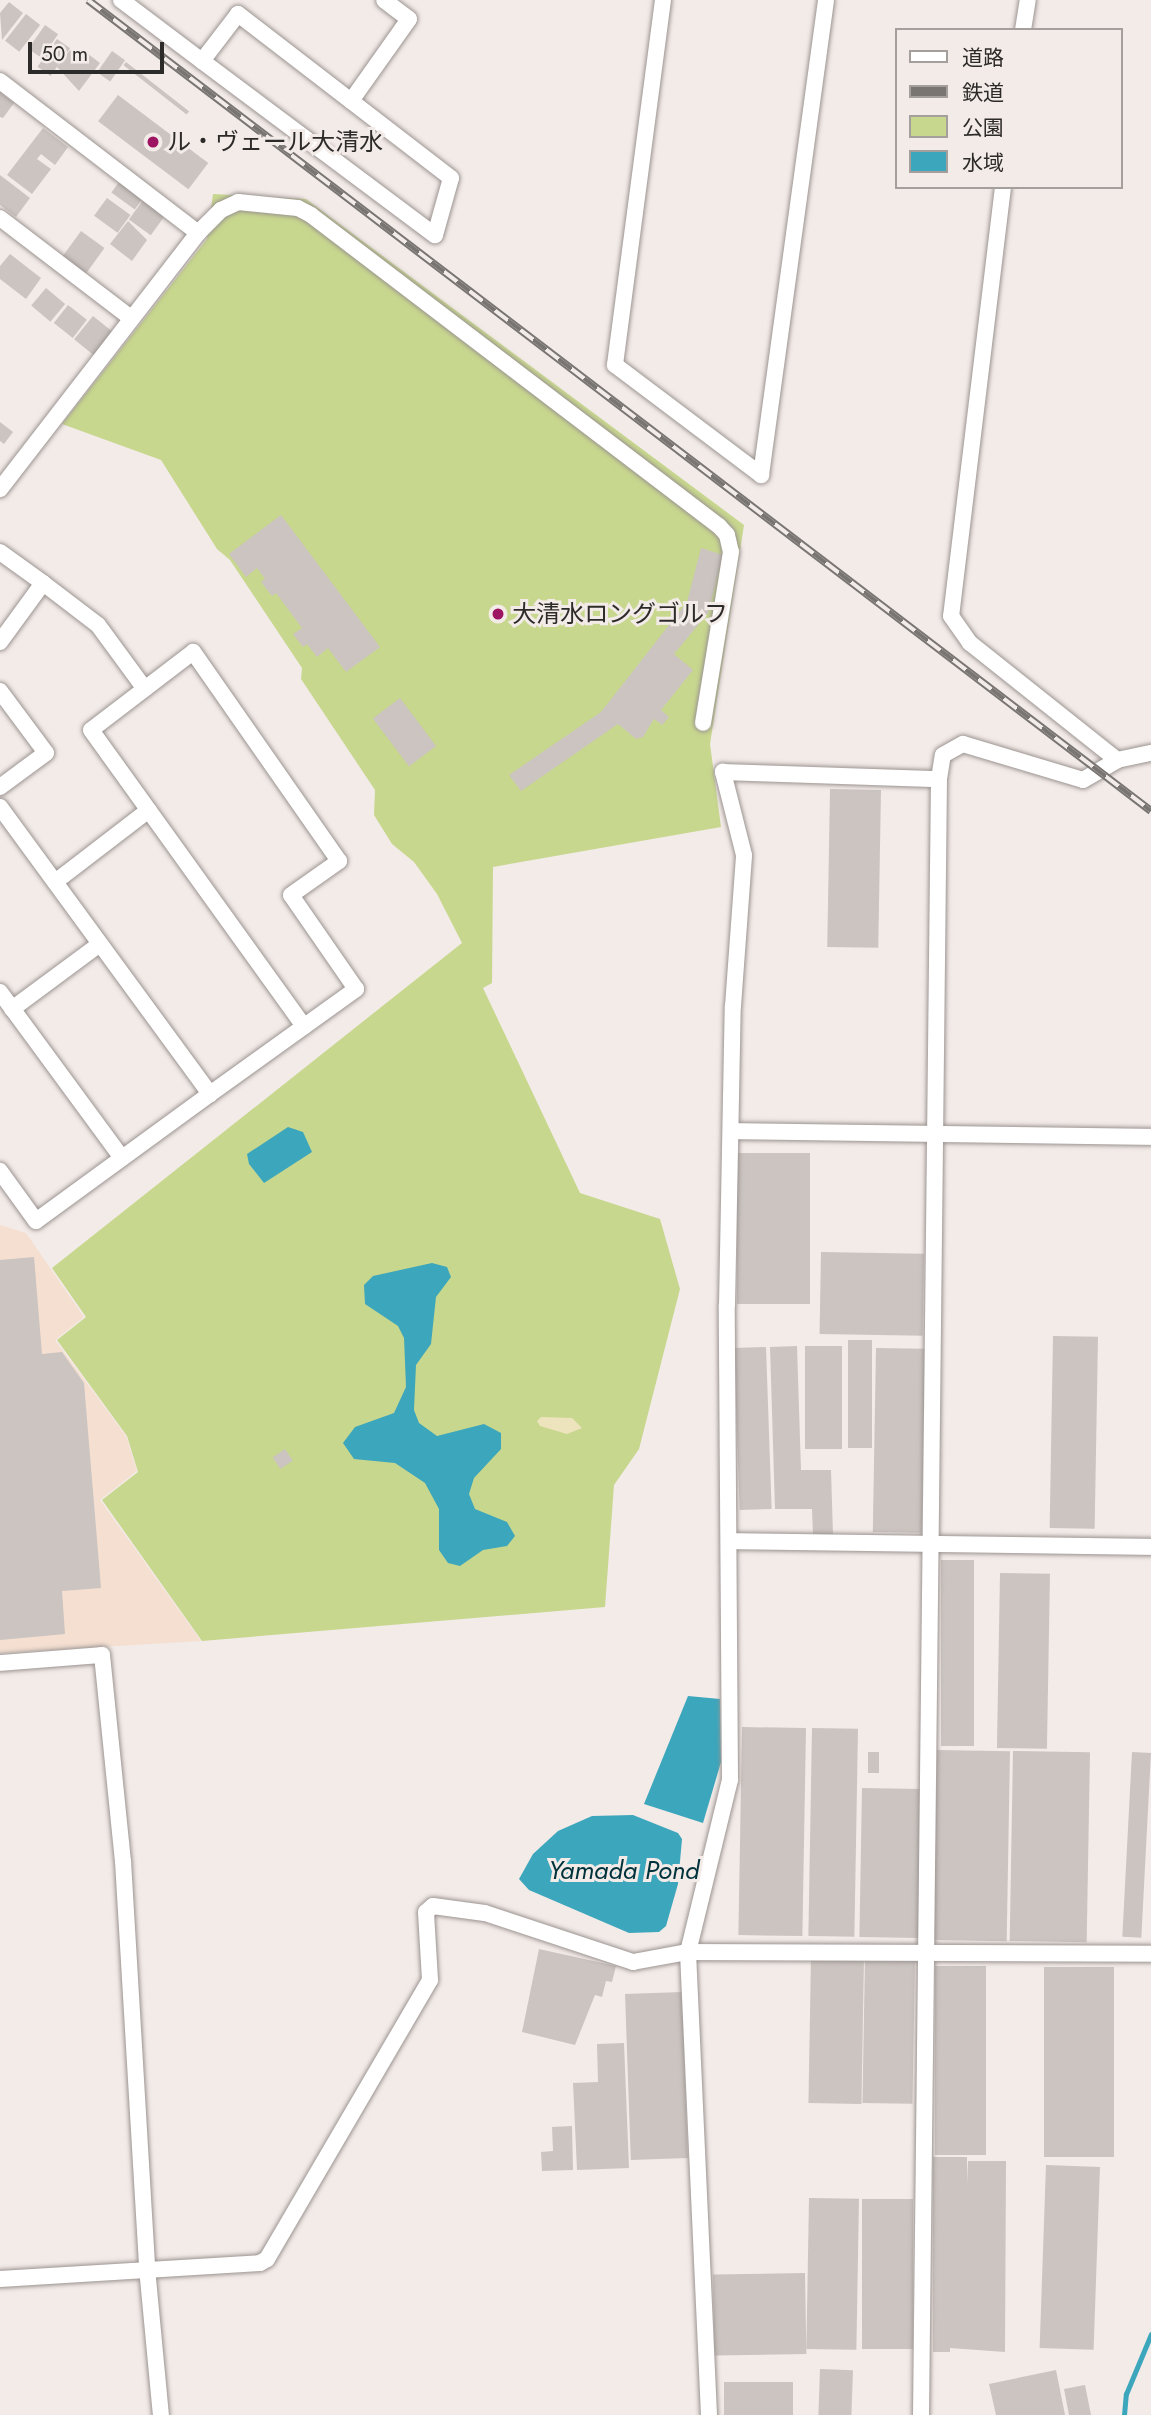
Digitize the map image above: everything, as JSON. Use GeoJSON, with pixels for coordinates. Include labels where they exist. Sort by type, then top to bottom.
{"type":"FeatureCollection","features":[{"type":"Feature","properties":{"kind":"street"},"geometry":{"type":"LineString","coordinates":[[121,0],[202,61],[435,235],[450,178],[237,14],[202,61]]}},
{"type":"Feature","properties":{"kind":"street"},"geometry":{"type":"LineString","coordinates":[[351,101],[409,19],[384,0]]}},
{"type":"Feature","properties":{"kind":"street"},"geometry":{"type":"LineString","coordinates":[[663,0],[615,366],[761,475],[826,0]]}},
{"type":"Feature","properties":{"kind":"street"},"geometry":{"type":"LineString","coordinates":[[1023,28],[1027,0]]}},
{"type":"Feature","properties":{"kind":"street"},"geometry":{"type":"LineString","coordinates":[[0,81],[198,233]]}},
{"type":"Feature","properties":{"kind":"street"},"geometry":{"type":"LineString","coordinates":[[1003,189],[951,616],[970,643],[1117,760]]}},
{"type":"Feature","properties":{"kind":"street"},"geometry":{"type":"LineString","coordinates":[[2,481],[198,233],[221,210],[238,202],[298,208],[311,215],[719,526],[727,535],[731,552],[703,723]]}},
{"type":"Feature","properties":{"kind":"street"},"geometry":{"type":"LineString","coordinates":[[0,218],[131,318]]}},
{"type":"Feature","properties":{"kind":"street"},"geometry":{"type":"LineString","coordinates":[[0,552],[98,625],[145,689]]}},
{"type":"Feature","properties":{"kind":"street"},"geometry":{"type":"LineString","coordinates":[[0,642],[44,583]]}},
{"type":"Feature","properties":{"kind":"street"},"geometry":{"type":"LineString","coordinates":[[0,1171],[36,1221],[356,989],[291,895],[339,861],[193,652],[91,730],[304,1026]]}},
{"type":"Feature","properties":{"kind":"street"},"geometry":{"type":"LineString","coordinates":[[0,691],[46,753],[0,787]]}},
{"type":"Feature","properties":{"kind":"street"},"geometry":{"type":"LineString","coordinates":[[920,2415],[933,1543],[939,779],[943,755],[962,744],[1083,780],[1117,760],[1151,753]]}},
{"type":"Feature","properties":{"kind":"street"},"geometry":{"type":"LineString","coordinates":[[709,2415],[688,1952],[730,1780],[727,1306],[733,1006],[744,855],[723,772],[939,779]]}},
{"type":"Feature","properties":{"kind":"street"},"geometry":{"type":"LineString","coordinates":[[0,807],[210,1094]]}},
{"type":"Feature","properties":{"kind":"street"},"geometry":{"type":"LineString","coordinates":[[55,882],[149,810]]}},
{"type":"Feature","properties":{"kind":"street"},"geometry":{"type":"LineString","coordinates":[[12,1009],[100,944]]}},
{"type":"Feature","properties":{"kind":"street"},"geometry":{"type":"LineString","coordinates":[[0,992],[122,1158]]}},
{"type":"Feature","properties":{"kind":"street"},"geometry":{"type":"LineString","coordinates":[[732,1131],[1151,1137]]}},
{"type":"Feature","properties":{"kind":"street"},"geometry":{"type":"LineString","coordinates":[[729,1541],[1151,1547]]}},
{"type":"Feature","properties":{"kind":"street"},"geometry":{"type":"LineString","coordinates":[[0,1663],[102,1655],[123,1861],[147,2268],[161,2415]]}},
{"type":"Feature","properties":{"kind":"street"},"geometry":{"type":"LineString","coordinates":[[0,2279],[260,2263],[267,2259],[430,1980],[426,1912],[433,1906],[485,1913],[633,1962],[688,1952],[1151,1954]]}},
{"type":"Feature","properties":{"kind":"shaded area"},"geometry":{"type":"Polygon","coordinates":[[[0,1225],[26,1233],[84,1317],[55,1340],[126,1436],[137,1471],[100,1500],[201,1641],[0,1653],[0,1225]]]}},
{"type":"Feature","properties":{"kind":"green space"},"geometry":{"type":"Polygon","coordinates":[[[213,194],[306,199],[744,525],[710,744],[721,827],[493,867],[492,983],[483,988],[580,1193],[660,1219],[680,1289],[639,1449],[614,1485],[605,1607],[202,1641],[102,1500],[138,1472],[127,1436],[57,1340],[86,1317],[52,1268],[462,943],[437,894],[414,862],[392,844],[374,815],[375,790],[301,679],[302,668],[230,560],[217,549],[161,460],[62,424],[207,239],[213,194]]]}},
{"type":"Feature","properties":{"kind":"sand"},"geometry":{"type":"Polygon","coordinates":[[[541,1417],[572,1418],[582,1428],[567,1434],[540,1426],[537,1421],[541,1417]]]}},
{"type":"Feature","properties":{"kind":"water"},"geometry":{"type":"Polygon","coordinates":[[[288,1127],[303,1132],[312,1152],[264,1183],[249,1164],[247,1154],[288,1127]]]}},
{"type":"Feature","properties":{"kind":"water"},"geometry":{"type":"Polygon","coordinates":[[[432,1263],[447,1267],[451,1277],[436,1297],[431,1344],[416,1365],[414,1410],[419,1423],[437,1436],[484,1424],[501,1433],[501,1449],[474,1478],[469,1494],[475,1509],[507,1522],[515,1536],[507,1546],[483,1550],[460,1566],[448,1563],[439,1550],[439,1509],[425,1483],[395,1463],[354,1459],[343,1443],[355,1427],[394,1413],[406,1387],[404,1338],[398,1326],[365,1304],[364,1285],[373,1276],[432,1263]]]}},
{"type":"Feature","properties":{"kind":"water"},"geometry":{"type":"Polygon","coordinates":[[[688,1696],[720,1699],[721,1762],[703,1823],[644,1804],[688,1696]]]}},
{"type":"Feature","properties":{"kind":"water","name":"Yamada Pond"},"geometry":{"type":"Polygon","coordinates":[[[633,1815],[678,1833],[682,1839],[678,1884],[666,1926],[659,1932],[629,1933],[529,1890],[519,1879],[533,1854],[558,1831],[592,1816],[633,1815]]]}},
{"type":"Feature","properties":{"kind":"building"},"geometry":{"type":"Polygon","coordinates":[[[9,2],[23,13],[2,40],[0,13],[9,2]]]}},
{"type":"Feature","properties":{"kind":"building"},"geometry":{"type":"Polygon","coordinates":[[[26,14],[40,25],[19,52],[5,41],[26,14]]]}},
{"type":"Feature","properties":{"kind":"building"},"geometry":{"type":"Polygon","coordinates":[[[45,25],[58,34],[41,58],[28,49],[45,25]]]}},
{"type":"Feature","properties":{"kind":"building"},"geometry":{"type":"Polygon","coordinates":[[[57,39],[70,48],[51,76],[37,67],[57,39]]]}},
{"type":"Feature","properties":{"kind":"building"},"geometry":{"type":"Polygon","coordinates":[[[70,50],[80,57],[84,51],[100,63],[79,91],[57,67],[70,50]]]}},
{"type":"Feature","properties":{"kind":"building"},"geometry":{"type":"Polygon","coordinates":[[[112,51],[125,60],[110,81],[97,72],[112,51]]]}},
{"type":"Feature","properties":{"kind":"building"},"geometry":{"type":"Polygon","coordinates":[[[126,62],[189,111],[187,114],[124,65],[126,62]]]}},
{"type":"Feature","properties":{"kind":"building"},"geometry":{"type":"Polygon","coordinates":[[[0,92],[14,103],[3,118],[0,117],[0,92]]]}},
{"type":"Feature","properties":{"kind":"building","name":"ル・ヴェール大清水"},"geometry":{"type":"Polygon","coordinates":[[[118,95],[208,163],[188,189],[98,121],[118,95]]]}},
{"type":"Feature","properties":{"kind":"building"},"geometry":{"type":"Polygon","coordinates":[[[43,128],[68,147],[55,165],[41,154],[37,159],[51,169],[32,194],[7,175],[43,128]]]}},
{"type":"Feature","properties":{"kind":"building"},"geometry":{"type":"Polygon","coordinates":[[[0,175],[30,198],[16,217],[0,205],[0,175]]]}},
{"type":"Feature","properties":{"kind":"building"},"geometry":{"type":"Polygon","coordinates":[[[119,182],[142,199],[135,210],[111,193],[119,182]]]}},
{"type":"Feature","properties":{"kind":"building"},"geometry":{"type":"Polygon","coordinates":[[[107,198],[130,215],[118,233],[94,216],[107,198]]]}},
{"type":"Feature","properties":{"kind":"building"},"geometry":{"type":"Polygon","coordinates":[[[143,200],[165,216],[151,235],[129,219],[143,200]]]}},
{"type":"Feature","properties":{"kind":"building"},"geometry":{"type":"Polygon","coordinates":[[[128,221],[147,240],[132,261],[110,244],[128,221]]]}},
{"type":"Feature","properties":{"kind":"building"},"geometry":{"type":"Polygon","coordinates":[[[81,231],[104,248],[86,273],[63,256],[81,231]]]}},
{"type":"Feature","properties":{"kind":"building"},"geometry":{"type":"Polygon","coordinates":[[[10,254],[41,278],[26,299],[0,279],[0,266],[10,254]]]}},
{"type":"Feature","properties":{"kind":"building"},"geometry":{"type":"Polygon","coordinates":[[[46,288],[65,304],[50,322],[31,306],[46,288]]]}},
{"type":"Feature","properties":{"kind":"building"},"geometry":{"type":"Polygon","coordinates":[[[68,305],[87,320],[73,338],[54,323],[68,305]]]}},
{"type":"Feature","properties":{"kind":"building"},"geometry":{"type":"Polygon","coordinates":[[[93,316],[113,332],[94,356],[74,339],[93,316]]]}},
{"type":"Feature","properties":{"kind":"building"},"geometry":{"type":"Polygon","coordinates":[[[0,422],[13,432],[4,444],[0,441],[0,422]]]}},
{"type":"Feature","properties":{"kind":"building"},"geometry":{"type":"Polygon","coordinates":[[[281,515],[380,647],[346,672],[328,648],[317,657],[307,644],[303,647],[293,634],[302,628],[276,593],[272,596],[261,582],[265,579],[257,568],[246,577],[229,554],[281,515]]]}},
{"type":"Feature","properties":{"kind":"building"},"geometry":{"type":"Polygon","coordinates":[[[701,548],[723,555],[708,613],[674,654],[693,670],[661,710],[669,717],[662,725],[654,719],[643,737],[636,739],[618,724],[521,791],[509,775],[601,712],[687,602],[701,548]]]}},
{"type":"Feature","properties":{"kind":"building"},"geometry":{"type":"Polygon","coordinates":[[[400,698],[436,746],[409,766],[373,718],[400,698]]]}},
{"type":"Feature","properties":{"kind":"building"},"geometry":{"type":"Polygon","coordinates":[[[830,789],[881,790],[878,948],[827,947],[830,789]]]}},
{"type":"Feature","properties":{"kind":"building"},"geometry":{"type":"Polygon","coordinates":[[[737,1153],[810,1153],[810,1304],[737,1304],[737,1153]]]}},
{"type":"Feature","properties":{"kind":"building"},"geometry":{"type":"Polygon","coordinates":[[[821,1252],[924,1254],[923,1336],[820,1334],[821,1252]]]}},
{"type":"Feature","properties":{"kind":"building"},"geometry":{"type":"Polygon","coordinates":[[[34,1257],[42,1354],[62,1352],[84,1383],[101,1588],[62,1591],[65,1634],[0,1640],[0,1260],[34,1257]]]}},
{"type":"Feature","properties":{"kind":"building"},"geometry":{"type":"Polygon","coordinates":[[[1053,1336],[1098,1337],[1095,1529],[1050,1528],[1053,1336]]]}},
{"type":"Feature","properties":{"kind":"building"},"geometry":{"type":"Polygon","coordinates":[[[848,1340],[872,1340],[872,1448],[848,1448],[848,1340]]]}},
{"type":"Feature","properties":{"kind":"building"},"geometry":{"type":"Polygon","coordinates":[[[797,1346],[801,1470],[831,1470],[833,1535],[813,1535],[812,1509],[775,1509],[770,1347],[797,1346]]]}},
{"type":"Feature","properties":{"kind":"building"},"geometry":{"type":"Polygon","coordinates":[[[805,1346],[842,1346],[842,1449],[805,1449],[805,1346]]]}},
{"type":"Feature","properties":{"kind":"building"},"geometry":{"type":"Polygon","coordinates":[[[766,1347],[772,1509],[740,1510],[734,1348],[766,1347]]]}},
{"type":"Feature","properties":{"kind":"building"},"geometry":{"type":"Polygon","coordinates":[[[876,1348],[925,1349],[922,1533],[873,1532],[876,1348]]]}},
{"type":"Feature","properties":{"kind":"building"},"geometry":{"type":"Polygon","coordinates":[[[285,1449],[293,1461],[280,1469],[273,1457],[285,1449]]]}},
{"type":"Feature","properties":{"kind":"building"},"geometry":{"type":"Polygon","coordinates":[[[941,1560],[974,1560],[974,1746],[941,1746],[941,1560]]]}},
{"type":"Feature","properties":{"kind":"building"},"geometry":{"type":"Polygon","coordinates":[[[1000,1573],[1050,1574],[1047,1749],[997,1748],[1000,1573]]]}},
{"type":"Feature","properties":{"kind":"building"},"geometry":{"type":"Polygon","coordinates":[[[742,1727],[806,1728],[802,1936],[738,1935],[742,1727]]]}},
{"type":"Feature","properties":{"kind":"building"},"geometry":{"type":"Polygon","coordinates":[[[812,1728],[858,1729],[854,1937],[808,1936],[812,1728]]]}},
{"type":"Feature","properties":{"kind":"building"},"geometry":{"type":"Polygon","coordinates":[[[937,1750],[1010,1751],[1007,1941],[934,1940],[937,1750]]]}},
{"type":"Feature","properties":{"kind":"building"},"geometry":{"type":"Polygon","coordinates":[[[1013,1751],[1090,1752],[1087,1942],[1010,1941],[1013,1751]]]}},
{"type":"Feature","properties":{"kind":"building"},"geometry":{"type":"Polygon","coordinates":[[[868,1752],[879,1752],[879,1773],[868,1773],[868,1752]]]}},
{"type":"Feature","properties":{"kind":"building"},"geometry":{"type":"Polygon","coordinates":[[[1132,1752],[1151,1753],[1141,1938],[1122,1937],[1132,1752]]]}},
{"type":"Feature","properties":{"kind":"building"},"geometry":{"type":"Polygon","coordinates":[[[862,1788],[921,1789],[918,1938],[859,1937],[862,1788]]]}},
{"type":"Feature","properties":{"kind":"building"},"geometry":{"type":"Polygon","coordinates":[[[539,1949],[616,1966],[612,1982],[606,1981],[602,1997],[595,1995],[575,2045],[522,2032],[539,1949]]]}},
{"type":"Feature","properties":{"kind":"building"},"geometry":{"type":"Polygon","coordinates":[[[811,1957],[864,1958],[861,2104],[808,2103],[811,1957]]]}},
{"type":"Feature","properties":{"kind":"building"},"geometry":{"type":"Polygon","coordinates":[[[865,1957],[915,1958],[912,2104],[862,2103],[865,1957]]]}},
{"type":"Feature","properties":{"kind":"building"},"geometry":{"type":"Polygon","coordinates":[[[935,1966],[986,1966],[986,2155],[935,2155],[935,1966]]]}},
{"type":"Feature","properties":{"kind":"building"},"geometry":{"type":"Polygon","coordinates":[[[1044,1967],[1114,1967],[1114,2157],[1044,2157],[1044,1967]]]}},
{"type":"Feature","properties":{"kind":"building"},"geometry":{"type":"Polygon","coordinates":[[[682,1992],[688,2158],[631,2160],[625,1994],[682,1992]]]}},
{"type":"Feature","properties":{"kind":"building"},"geometry":{"type":"Polygon","coordinates":[[[624,2043],[629,2168],[577,2170],[573,2083],[598,2082],[597,2044],[624,2043]]]}},
{"type":"Feature","properties":{"kind":"building"},"geometry":{"type":"Polygon","coordinates":[[[572,2126],[573,2170],[542,2171],[541,2152],[553,2151],[552,2127],[572,2126]]]}},
{"type":"Feature","properties":{"kind":"building"},"geometry":{"type":"Polygon","coordinates":[[[933,2157],[967,2157],[967,2184],[968,2161],[1006,2161],[1005,2352],[950,2348],[950,2352],[933,2352],[933,2157]]]}},
{"type":"Feature","properties":{"kind":"building"},"geometry":{"type":"Polygon","coordinates":[[[1046,2165],[1100,2167],[1094,2350],[1040,2348],[1046,2165]]]}},
{"type":"Feature","properties":{"kind":"building"},"geometry":{"type":"Polygon","coordinates":[[[809,2198],[859,2199],[856,2350],[806,2349],[809,2198]]]}},
{"type":"Feature","properties":{"kind":"building"},"geometry":{"type":"Polygon","coordinates":[[[862,2199],[913,2199],[913,2349],[862,2349],[862,2199]]]}},
{"type":"Feature","properties":{"kind":"building"},"geometry":{"type":"Polygon","coordinates":[[[805,2273],[806,2354],[714,2356],[713,2275],[805,2273]]]}},
{"type":"Feature","properties":{"kind":"building"},"geometry":{"type":"Polygon","coordinates":[[[820,2369],[853,2370],[851,2415],[818,2415],[820,2369]]]}},
{"type":"Feature","properties":{"kind":"building"},"geometry":{"type":"Polygon","coordinates":[[[1056,2370],[1065,2415],[996,2415],[989,2384],[1056,2370]]]}},
{"type":"Feature","properties":{"kind":"building"},"geometry":{"type":"Polygon","coordinates":[[[724,2382],[793,2382],[793,2415],[724,2415],[724,2382]]]}},
{"type":"Feature","properties":{"kind":"building"},"geometry":{"type":"Polygon","coordinates":[[[1085,2385],[1091,2415],[1069,2415],[1064,2389],[1085,2385]]]}},
{"type":"Feature","properties":{"kind":"waterway"},"geometry":{"type":"LineString","coordinates":[[1124,2415],[1126,2394],[1151,2334]]}},
{"type":"Feature","properties":{"kind":"railway"},"geometry":{"type":"LineString","coordinates":[[88,0],[1151,811]]}},
{"type":"Feature","properties":{"kind":"place","name":"ル・ヴェール大清水"},"geometry":{"type":"Point","coordinates":[153,142]}},
{"type":"Feature","properties":{"kind":"place","name":"大清水ロングゴルフ"},"geometry":{"type":"Point","coordinates":[498,614]}}]}
